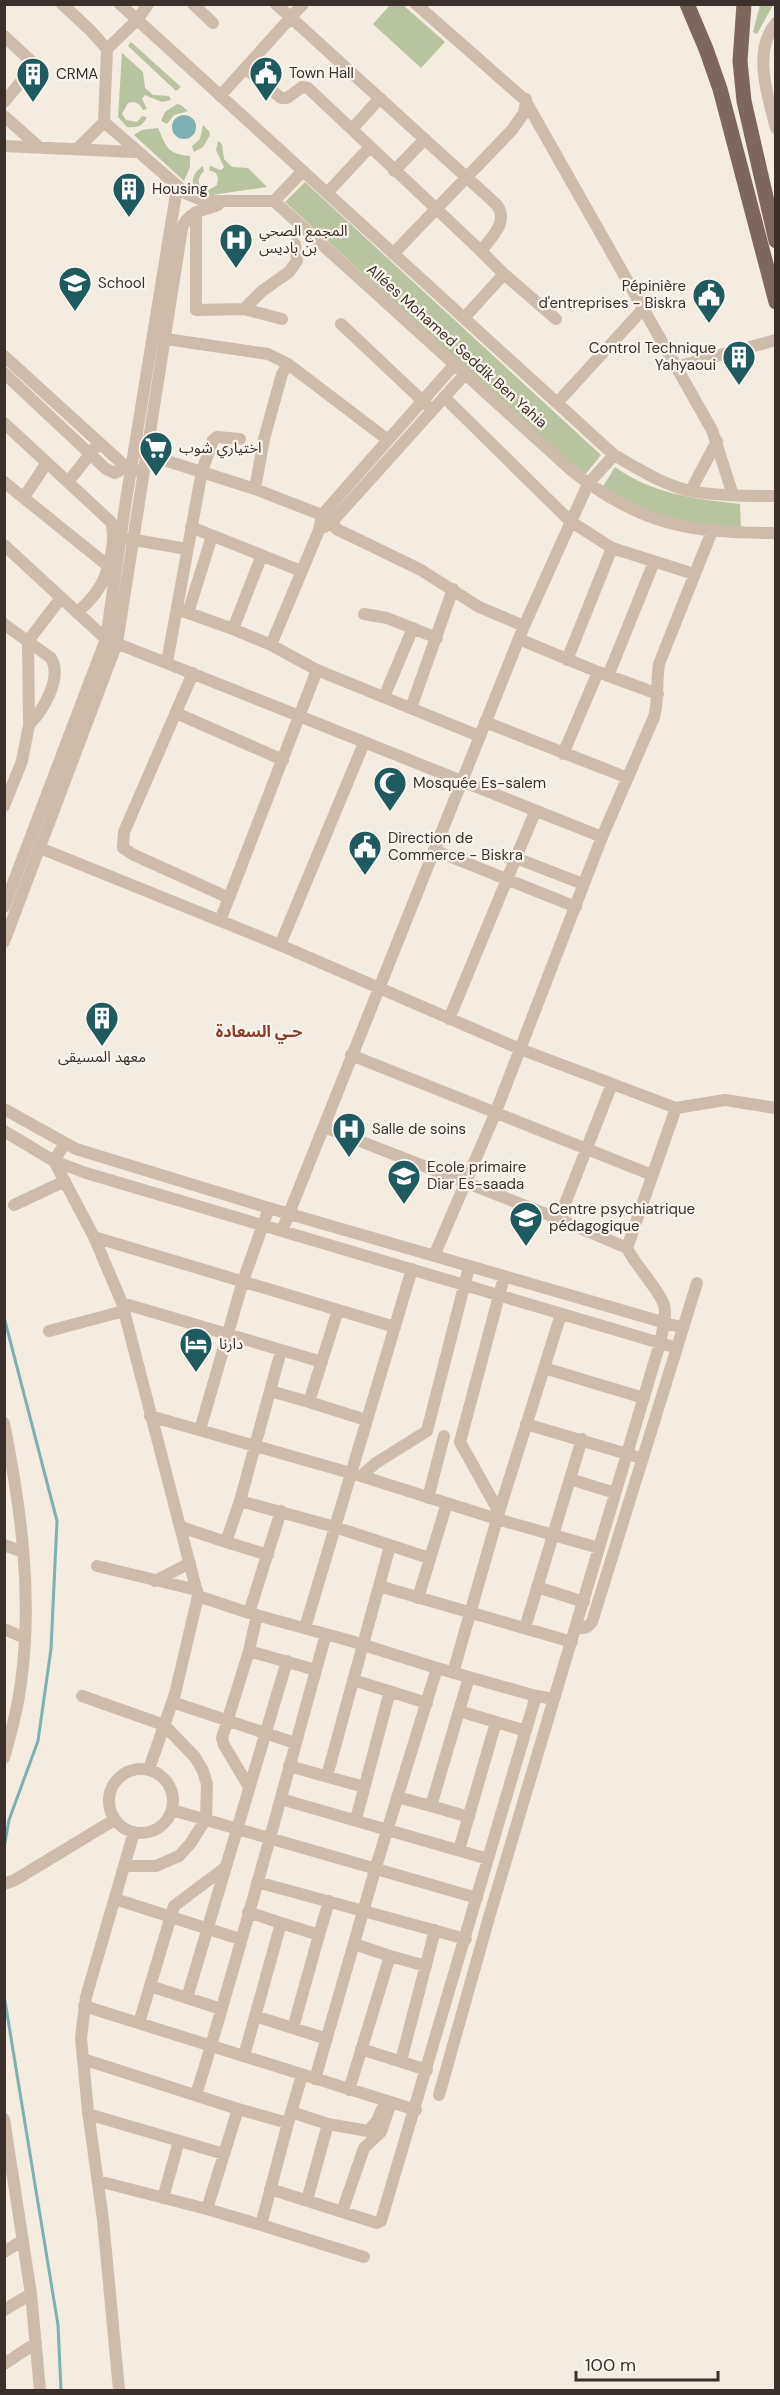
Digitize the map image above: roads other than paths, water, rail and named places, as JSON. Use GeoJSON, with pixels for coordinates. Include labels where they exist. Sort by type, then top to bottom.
{"type":"FeatureCollection","features":[{"type":"Feature","properties":{"kind":"main road"},"geometry":{"type":"LineString","coordinates":[[687,4],[720,89],[776,302]]}},
{"type":"Feature","properties":{"kind":"main road"},"geometry":{"type":"LineString","coordinates":[[744,4],[740,61],[744,101],[776,241]]}},
{"type":"Feature","properties":{"kind":"main road"},"geometry":{"type":"LineString","coordinates":[[744,101],[749,36],[755,4]]}},
{"type":"Feature","properties":{"kind":"street"},"geometry":{"type":"LineString","coordinates":[[62,4],[107,49]]}},
{"type":"Feature","properties":{"kind":"street","name":"Allées Mohamed Seddik Ben Yahia"},"geometry":{"type":"LineString","coordinates":[[120,4],[614,455],[653,477],[691,490],[733,495],[776,496]]}},
{"type":"Feature","properties":{"kind":"street"},"geometry":{"type":"LineString","coordinates":[[78,148],[104,122],[107,49],[137,20],[148,4]]}},
{"type":"Feature","properties":{"kind":"street"},"geometry":{"type":"LineString","coordinates":[[193,4],[213,23]]}},
{"type":"Feature","properties":{"kind":"street"},"geometry":{"type":"LineString","coordinates":[[276,4],[497,205],[502,223],[481,251]]}},
{"type":"Feature","properties":{"kind":"street"},"geometry":{"type":"LineString","coordinates":[[220,96],[303,4]]}},
{"type":"Feature","properties":{"kind":"street"},"geometry":{"type":"LineString","coordinates":[[416,4],[527,98],[717,441],[733,495]]}},
{"type":"Feature","properties":{"kind":"street"},"geometry":{"type":"LineString","coordinates":[[776,23],[772,28],[765,50],[764,79],[776,128]]}},
{"type":"Feature","properties":{"kind":"street"},"geometry":{"type":"LineString","coordinates":[[4,36],[34,65],[4,102]]}},
{"type":"Feature","properties":{"kind":"street"},"geometry":{"type":"LineString","coordinates":[[245,68],[281,98],[287,98],[302,87],[308,88],[504,274],[556,319]]}},
{"type":"Feature","properties":{"kind":"street"},"geometry":{"type":"LineString","coordinates":[[352,129],[380,98]]}},
{"type":"Feature","properties":{"kind":"street"},"geometry":{"type":"LineString","coordinates":[[393,254],[512,130],[524,112],[527,98]]}},
{"type":"Feature","properties":{"kind":"street"},"geometry":{"type":"LineString","coordinates":[[4,116],[39,147]]}},
{"type":"Feature","properties":{"kind":"street"},"geometry":{"type":"LineString","coordinates":[[104,122],[177,188],[204,201],[274,201],[303,171]]}},
{"type":"Feature","properties":{"kind":"street"},"geometry":{"type":"LineString","coordinates":[[394,171],[425,139]]}},
{"type":"Feature","properties":{"kind":"street"},"geometry":{"type":"LineString","coordinates":[[4,146],[136,152]]}},
{"type":"Feature","properties":{"kind":"street"},"geometry":{"type":"LineString","coordinates":[[327,194],[369,148]]}},
{"type":"Feature","properties":{"kind":"street"},"geometry":{"type":"LineString","coordinates":[[4,942],[40,848],[112,641],[128,539],[148,455],[152,336],[177,188]]}},
{"type":"Feature","properties":{"kind":"street","name":"Allées Mohamed Seddik Ben Yahia"},"geometry":{"type":"LineString","coordinates":[[274,201],[588,484],[604,495],[649,517],[676,526],[732,533],[776,534]]}},
{"type":"Feature","properties":{"kind":"street"},"geometry":{"type":"LineString","coordinates":[[128,539],[129,468],[165,339],[182,228],[187,218],[196,212],[226,202]]}},
{"type":"Feature","properties":{"kind":"street"},"geometry":{"type":"LineString","coordinates":[[196,212],[196,310],[244,309],[282,319]]}},
{"type":"Feature","properties":{"kind":"street"},"geometry":{"type":"LineString","coordinates":[[244,309],[262,291],[289,272],[297,261],[295,244]]}},
{"type":"Feature","properties":{"kind":"street"},"geometry":{"type":"LineString","coordinates":[[464,318],[504,274]]}},
{"type":"Feature","properties":{"kind":"street"},"geometry":{"type":"LineString","coordinates":[[557,403],[643,309]]}},
{"type":"Feature","properties":{"kind":"street"},"geometry":{"type":"LineString","coordinates":[[341,324],[432,410]]}},
{"type":"Feature","properties":{"kind":"street"},"geometry":{"type":"LineString","coordinates":[[152,336],[268,354],[288,364],[315,387],[388,440]]}},
{"type":"Feature","properties":{"kind":"street"},"geometry":{"type":"LineString","coordinates":[[676,367],[776,340]]}},
{"type":"Feature","properties":{"kind":"street"},"geometry":{"type":"LineString","coordinates":[[4,356],[95,448],[111,472],[129,468],[145,473]]}},
{"type":"Feature","properties":{"kind":"street"},"geometry":{"type":"LineString","coordinates":[[255,489],[264,440],[282,374],[288,364]]}},
{"type":"Feature","properties":{"kind":"street"},"geometry":{"type":"LineString","coordinates":[[271,645],[301,571],[326,519],[388,440],[455,364]]}},
{"type":"Feature","properties":{"kind":"street"},"geometry":{"type":"LineString","coordinates":[[4,373],[95,448]]}},
{"type":"Feature","properties":{"kind":"street"},"geometry":{"type":"LineString","coordinates":[[326,519],[466,374]]}},
{"type":"Feature","properties":{"kind":"street"},"geometry":{"type":"LineString","coordinates":[[444,397],[570,521],[612,548],[694,574]]}},
{"type":"Feature","properties":{"kind":"street"},"geometry":{"type":"LineString","coordinates":[[4,423],[111,522],[114,537],[98,590],[77,613]]}},
{"type":"Feature","properties":{"kind":"street"},"geometry":{"type":"LineString","coordinates":[[182,611],[187,549],[202,471],[213,440],[217,437],[240,439]]}},
{"type":"Feature","properties":{"kind":"street"},"geometry":{"type":"LineString","coordinates":[[691,490],[717,441]]}},
{"type":"Feature","properties":{"kind":"street"},"geometry":{"type":"LineString","coordinates":[[68,482],[95,448]]}},
{"type":"Feature","properties":{"kind":"street"},"geometry":{"type":"LineString","coordinates":[[135,451],[255,489],[326,519],[344,533],[421,570],[479,607],[524,626]]}},
{"type":"Feature","properties":{"kind":"street"},"geometry":{"type":"LineString","coordinates":[[282,1231],[524,626],[588,484],[614,455]]}},
{"type":"Feature","properties":{"kind":"street"},"geometry":{"type":"LineString","coordinates":[[24,497],[46,464]]}},
{"type":"Feature","properties":{"kind":"street"},"geometry":{"type":"LineString","coordinates":[[4,482],[107,565]]}},
{"type":"Feature","properties":{"kind":"street"},"geometry":{"type":"LineString","coordinates":[[191,527],[301,571]]}},
{"type":"Feature","properties":{"kind":"street"},"geometry":{"type":"LineString","coordinates":[[434,1256],[495,1114],[602,837],[654,717],[658,694],[659,664],[712,531]]}},
{"type":"Feature","properties":{"kind":"street"},"geometry":{"type":"LineString","coordinates":[[167,662],[182,611],[212,536]]}},
{"type":"Feature","properties":{"kind":"street"},"geometry":{"type":"LineString","coordinates":[[128,539],[187,549]]}},
{"type":"Feature","properties":{"kind":"street"},"geometry":{"type":"LineString","coordinates":[[4,545],[77,613],[112,641],[602,837]]}},
{"type":"Feature","properties":{"kind":"street"},"geometry":{"type":"LineString","coordinates":[[567,660],[612,548]]}},
{"type":"Feature","properties":{"kind":"street"},"geometry":{"type":"LineString","coordinates":[[234,628],[262,555]]}},
{"type":"Feature","properties":{"kind":"street"},"geometry":{"type":"LineString","coordinates":[[563,754],[603,674],[654,562]]}},
{"type":"Feature","properties":{"kind":"street"},"geometry":{"type":"LineString","coordinates":[[411,708],[453,589]]}},
{"type":"Feature","properties":{"kind":"street"},"geometry":{"type":"LineString","coordinates":[[4,806],[22,761],[29,725],[28,640],[61,598]]}},
{"type":"Feature","properties":{"kind":"street"},"geometry":{"type":"LineString","coordinates":[[182,611],[234,628],[317,670],[479,736]]}},
{"type":"Feature","properties":{"kind":"street"},"geometry":{"type":"LineString","coordinates":[[364,614],[387,618],[436,638]]}},
{"type":"Feature","properties":{"kind":"street"},"geometry":{"type":"LineString","coordinates":[[4,624],[51,658],[55,671],[44,706],[29,725]]}},
{"type":"Feature","properties":{"kind":"street"},"geometry":{"type":"LineString","coordinates":[[384,698],[413,628]]}},
{"type":"Feature","properties":{"kind":"street"},"geometry":{"type":"LineString","coordinates":[[519,639],[567,660],[658,694]]}},
{"type":"Feature","properties":{"kind":"street"},"geometry":{"type":"LineString","coordinates":[[4,907],[112,641]]}},
{"type":"Feature","properties":{"kind":"street"},"geometry":{"type":"LineString","coordinates":[[220,921],[227,897],[300,718],[317,670]]}},
{"type":"Feature","properties":{"kind":"street"},"geometry":{"type":"LineString","coordinates":[[193,673],[124,832],[123,848],[227,897]]}},
{"type":"Feature","properties":{"kind":"street"},"geometry":{"type":"LineString","coordinates":[[176,713],[283,760]]}},
{"type":"Feature","properties":{"kind":"street"},"geometry":{"type":"LineString","coordinates":[[485,722],[628,778]]}},
{"type":"Feature","properties":{"kind":"street"},"geometry":{"type":"LineString","coordinates":[[280,945],[364,743]]}},
{"type":"Feature","properties":{"kind":"street"},"geometry":{"type":"LineString","coordinates":[[449,1018],[535,812]]}},
{"type":"Feature","properties":{"kind":"street"},"geometry":{"type":"LineString","coordinates":[[40,848],[280,945],[520,1049],[676,1108],[725,1100],[776,1108]]}},
{"type":"Feature","properties":{"kind":"street"},"geometry":{"type":"LineString","coordinates":[[434,850],[576,907]]}},
{"type":"Feature","properties":{"kind":"street"},"geometry":{"type":"LineString","coordinates":[[516,858],[583,885]]}},
{"type":"Feature","properties":{"kind":"street"},"geometry":{"type":"LineString","coordinates":[[351,1055],[652,1175]]}},
{"type":"Feature","properties":{"kind":"street"},"geometry":{"type":"LineString","coordinates":[[559,1219],[612,1084]]}},
{"type":"Feature","properties":{"kind":"street"},"geometry":{"type":"LineString","coordinates":[[627,1248],[676,1108]]}},
{"type":"Feature","properties":{"kind":"street"},"geometry":{"type":"LineString","coordinates":[[4,1109],[86,1152],[268,1208],[683,1328]]}},
{"type":"Feature","properties":{"kind":"street"},"geometry":{"type":"LineString","coordinates":[[324,1127],[627,1248],[662,1301],[663,1324],[660,1343],[490,1914],[440,2095]]}},
{"type":"Feature","properties":{"kind":"street"},"geometry":{"type":"LineString","coordinates":[[4,1131],[54,1161],[261,1226],[677,1348]]}},
{"type":"Feature","properties":{"kind":"street"},"geometry":{"type":"LineString","coordinates":[[54,1161],[65,1143]]}},
{"type":"Feature","properties":{"kind":"street"},"geometry":{"type":"LineString","coordinates":[[54,1161],[94,1237],[123,1307],[198,1593],[185,1657],[149,1769]]}},
{"type":"Feature","properties":{"kind":"street"},"geometry":{"type":"LineString","coordinates":[[14,1205],[65,1181]]}},
{"type":"Feature","properties":{"kind":"street"},"geometry":{"type":"LineString","coordinates":[[200,1430],[243,1281],[268,1208]]}},
{"type":"Feature","properties":{"kind":"street"},"geometry":{"type":"LineString","coordinates":[[94,1237],[395,1327]]}},
{"type":"Feature","properties":{"kind":"street"},"geometry":{"type":"LineString","coordinates":[[356,1474],[427,1431],[469,1267]]}},
{"type":"Feature","properties":{"kind":"street"},"geometry":{"type":"LineString","coordinates":[[305,1628],[335,1527],[356,1474],[366,1420],[412,1269]]}},
{"type":"Feature","properties":{"kind":"street"},"geometry":{"type":"LineString","coordinates":[[459,1442],[504,1277]]}},
{"type":"Feature","properties":{"kind":"street"},"geometry":{"type":"LineString","coordinates":[[576,1629],[587,1627],[592,1622],[697,1283]]}},
{"type":"Feature","properties":{"kind":"street"},"geometry":{"type":"LineString","coordinates":[[50,1331],[123,1307],[228,1334],[321,1362]]}},
{"type":"Feature","properties":{"kind":"street"},"geometry":{"type":"LineString","coordinates":[[309,1402],[338,1310]]}},
{"type":"Feature","properties":{"kind":"street"},"geometry":{"type":"LineString","coordinates":[[453,1673],[498,1516],[561,1314]]}},
{"type":"Feature","properties":{"kind":"street"},"geometry":{"type":"LineString","coordinates":[[226,1542],[240,1501],[281,1351]]}},
{"type":"Feature","properties":{"kind":"street"},"geometry":{"type":"LineString","coordinates":[[544,1368],[644,1398]]}},
{"type":"Feature","properties":{"kind":"street"},"geometry":{"type":"LineString","coordinates":[[270,1391],[366,1420]]}},
{"type":"Feature","properties":{"kind":"street"},"geometry":{"type":"LineString","coordinates":[[150,1416],[356,1474],[428,1498],[498,1516],[599,1548]]}},
{"type":"Feature","properties":{"kind":"street"},"geometry":{"type":"LineString","coordinates":[[4,1423],[19,1509],[26,1621],[21,1683],[4,1758]]}},
{"type":"Feature","properties":{"kind":"street"},"geometry":{"type":"LineString","coordinates":[[526,1424],[644,1458]]}},
{"type":"Feature","properties":{"kind":"street"},"geometry":{"type":"LineString","coordinates":[[427,1431],[459,1442],[498,1516]]}},
{"type":"Feature","properties":{"kind":"street"},"geometry":{"type":"LineString","coordinates":[[428,1498],[444,1436]]}},
{"type":"Feature","properties":{"kind":"street"},"geometry":{"type":"LineString","coordinates":[[525,1628],[582,1439]]}},
{"type":"Feature","properties":{"kind":"street"},"geometry":{"type":"LineString","coordinates":[[570,1479],[615,1493]]}},
{"type":"Feature","properties":{"kind":"street"},"geometry":{"type":"LineString","coordinates":[[240,1501],[335,1527],[429,1558]]}},
{"type":"Feature","properties":{"kind":"street"},"geometry":{"type":"LineString","coordinates":[[418,1598],[447,1503]]}},
{"type":"Feature","properties":{"kind":"street"},"geometry":{"type":"LineString","coordinates":[[249,1787],[222,1738],[249,1651],[253,1614],[281,1511]]}},
{"type":"Feature","properties":{"kind":"street"},"geometry":{"type":"LineString","coordinates":[[181,1527],[268,1555]]}},
{"type":"Feature","properties":{"kind":"street"},"geometry":{"type":"LineString","coordinates":[[4,1545],[23,1552]]}},
{"type":"Feature","properties":{"kind":"street"},"geometry":{"type":"LineString","coordinates":[[327,1776],[390,1546]]}},
{"type":"Feature","properties":{"kind":"street"},"geometry":{"type":"LineString","coordinates":[[155,1581],[190,1563]]}},
{"type":"Feature","properties":{"kind":"street"},"geometry":{"type":"LineString","coordinates":[[97,1566],[198,1593],[253,1614],[453,1673],[554,1699]]}},
{"type":"Feature","properties":{"kind":"street"},"geometry":{"type":"LineString","coordinates":[[379,1586],[572,1642]]}},
{"type":"Feature","properties":{"kind":"street"},"geometry":{"type":"LineString","coordinates":[[537,1587],[584,1602]]}},
{"type":"Feature","properties":{"kind":"street"},"geometry":{"type":"LineString","coordinates":[[4,1629],[25,1638]]}},
{"type":"Feature","properties":{"kind":"street"},"geometry":{"type":"LineString","coordinates":[[196,2095],[271,1838],[326,1634]]}},
{"type":"Feature","properties":{"kind":"street"},"geometry":{"type":"LineString","coordinates":[[249,1651],[316,1670]]}},
{"type":"Feature","properties":{"kind":"street"},"geometry":{"type":"LineString","coordinates":[[187,1998],[287,1661]]}},
{"type":"Feature","properties":{"kind":"street"},"geometry":{"type":"LineString","coordinates":[[315,2079],[375,1870],[437,1668]]}},
{"type":"Feature","properties":{"kind":"street"},"geometry":{"type":"LineString","coordinates":[[431,1806],[469,1677]]}},
{"type":"Feature","properties":{"kind":"street"},"geometry":{"type":"LineString","coordinates":[[353,1680],[427,1703]]}},
{"type":"Feature","properties":{"kind":"street"},"geometry":{"type":"LineString","coordinates":[[356,1819],[390,1691]]}},
{"type":"Feature","properties":{"kind":"street"},"geometry":{"type":"LineString","coordinates":[[82,1696],[164,1725],[186,1746],[203,1771],[208,1800],[206,1819],[185,1850],[171,1861],[156,1866],[124,1866]]}},
{"type":"Feature","properties":{"kind":"street"},"geometry":{"type":"LineString","coordinates":[[270,2189],[377,2223],[381,2222],[416,2110],[536,1696]]}},
{"type":"Feature","properties":{"kind":"street"},"geometry":{"type":"LineString","coordinates":[[172,1702],[295,1743]]}},
{"type":"Feature","properties":{"kind":"street"},"geometry":{"type":"LineString","coordinates":[[459,1711],[526,1731]]}},
{"type":"Feature","properties":{"kind":"street"},"geometry":{"type":"LineString","coordinates":[[459,1850],[496,1722]]}},
{"type":"Feature","properties":{"kind":"street"},"geometry":{"type":"LineString","coordinates":[[289,1766],[364,1787]]}},
{"type":"Feature","properties":{"kind":"street"},"geometry":{"type":"LineString","coordinates":[[138,1768],[149,1769],[166,1780],[171,1789],[172,1810],[167,1820],[159,1827],[149,1832],[134,1832],[114,1820],[109,1806],[109,1795],[113,1785],[128,1771],[138,1768]]}},
{"type":"Feature","properties":{"kind":"street"},"geometry":{"type":"LineString","coordinates":[[397,1797],[469,1817]]}},
{"type":"Feature","properties":{"kind":"street"},"geometry":{"type":"LineString","coordinates":[[281,1798],[488,1858]]}},
{"type":"Feature","properties":{"kind":"street"},"geometry":{"type":"LineString","coordinates":[[172,1810],[477,1898]]}},
{"type":"Feature","properties":{"kind":"street"},"geometry":{"type":"LineString","coordinates":[[10,1882],[114,1820]]}},
{"type":"Feature","properties":{"kind":"street"},"geometry":{"type":"LineString","coordinates":[[119,2391],[81,2038],[84,2006],[134,1832]]}},
{"type":"Feature","properties":{"kind":"street"},"geometry":{"type":"LineString","coordinates":[[139,2023],[176,1904],[226,1867]]}},
{"type":"Feature","properties":{"kind":"street"},"geometry":{"type":"LineString","coordinates":[[257,1882],[465,1939]]}},
{"type":"Feature","properties":{"kind":"street"},"geometry":{"type":"LineString","coordinates":[[115,1899],[240,1939]]}},
{"type":"Feature","properties":{"kind":"street"},"geometry":{"type":"LineString","coordinates":[[293,2028],[329,1901]]}},
{"type":"Feature","properties":{"kind":"street"},"geometry":{"type":"LineString","coordinates":[[248,1912],[319,1935]]}},
{"type":"Feature","properties":{"kind":"street"},"geometry":{"type":"LineString","coordinates":[[244,2056],[281,1923]]}},
{"type":"Feature","properties":{"kind":"street"},"geometry":{"type":"LineString","coordinates":[[401,2061],[435,1930]]}},
{"type":"Feature","properties":{"kind":"street"},"geometry":{"type":"LineString","coordinates":[[354,1944],[426,1966]]}},
{"type":"Feature","properties":{"kind":"street"},"geometry":{"type":"LineString","coordinates":[[349,2090],[390,1956]]}},
{"type":"Feature","properties":{"kind":"street"},"geometry":{"type":"LineString","coordinates":[[150,1986],[221,2009]]}},
{"type":"Feature","properties":{"kind":"street"},"geometry":{"type":"LineString","coordinates":[[84,2006],[416,2110]]}},
{"type":"Feature","properties":{"kind":"street"},"geometry":{"type":"LineString","coordinates":[[255,2016],[327,2039]]}},
{"type":"Feature","properties":{"kind":"street"},"geometry":{"type":"LineString","coordinates":[[361,2049],[427,2070]]}},
{"type":"Feature","properties":{"kind":"street"},"geometry":{"type":"LineString","coordinates":[[82,2059],[238,2109],[368,2131],[378,2121],[388,2101]]}},
{"type":"Feature","properties":{"kind":"street"},"geometry":{"type":"LineString","coordinates":[[261,2225],[302,2075]]}},
{"type":"Feature","properties":{"kind":"street"},"geometry":{"type":"LineString","coordinates":[[342,2212],[364,2148],[381,2132],[388,2101]]}},
{"type":"Feature","properties":{"kind":"street"},"geometry":{"type":"LineString","coordinates":[[207,2209],[238,2109]]}},
{"type":"Feature","properties":{"kind":"street"},"geometry":{"type":"LineString","coordinates":[[88,2114],[224,2154]]}},
{"type":"Feature","properties":{"kind":"street"},"geometry":{"type":"LineString","coordinates":[[4,2119],[31,2294],[40,2391]]}},
{"type":"Feature","properties":{"kind":"street"},"geometry":{"type":"LineString","coordinates":[[307,2200],[328,2124]]}},
{"type":"Feature","properties":{"kind":"street"},"geometry":{"type":"LineString","coordinates":[[163,2198],[179,2141]]}},
{"type":"Feature","properties":{"kind":"street"},"geometry":{"type":"LineString","coordinates":[[98,2181],[207,2209],[364,2257]]}},
{"type":"Feature","properties":{"kind":"street"},"geometry":{"type":"LineString","coordinates":[[6,2247],[23,2240]]}},
{"type":"Feature","properties":{"kind":"street"},"geometry":{"type":"LineString","coordinates":[[4,2310],[31,2294]]}},
{"type":"Feature","properties":{"kind":"street"},"geometry":{"type":"LineString","coordinates":[[4,2364],[36,2343]]}},
{"type":"Feature","properties":{"kind":"water"},"geometry":{"type":"Polygon","coordinates":[[[184,115],[192,119],[196,127],[192,135],[184,139],[176,135],[172,127],[176,119],[184,115]]]}},
{"type":"Feature","properties":{"kind":"waterway"},"geometry":{"type":"LineString","coordinates":[[4,1317],[57,1521],[51,1649],[38,1741],[9,1820],[4,1848]]}},
{"type":"Feature","properties":{"kind":"waterway"},"geometry":{"type":"LineString","coordinates":[[4,1995],[58,2325],[61,2390]]}},
{"type":"Feature","properties":{"kind":"place","name":"Town Hall"},"geometry":{"type":"Point","coordinates":[266,102]}},
{"type":"Feature","properties":{"kind":"place","name":"CRMA"},"geometry":{"type":"Point","coordinates":[33,103]}},
{"type":"Feature","properties":{"kind":"place","name":"Housing"},"geometry":{"type":"Point","coordinates":[129,218]}},
{"type":"Feature","properties":{"kind":"place","name":"المجمع الصحي بن باديس"},"geometry":{"type":"Point","coordinates":[236,269]}},
{"type":"Feature","properties":{"kind":"place","name":"School"},"geometry":{"type":"Point","coordinates":[75,312]}},
{"type":"Feature","properties":{"kind":"place","name":"Pépinière d'entreprises - Biskra"},"geometry":{"type":"Point","coordinates":[709,324]}},
{"type":"Feature","properties":{"kind":"place","name":"Control Technique Yahyaoui"},"geometry":{"type":"Point","coordinates":[739,386]}},
{"type":"Feature","properties":{"kind":"place","name":"اختياري شوب"},"geometry":{"type":"Point","coordinates":[156,477]}},
{"type":"Feature","properties":{"kind":"place","name":"Mosquée Es-salem"},"geometry":{"type":"Point","coordinates":[390,812]}},
{"type":"Feature","properties":{"kind":"place","name":"Direction de Commerce - Biskra"},"geometry":{"type":"Point","coordinates":[365,876]}},
{"type":"Feature","properties":{"kind":"place","name":"معهد المسيقى"},"geometry":{"type":"Point","coordinates":[102,1047]}},
{"type":"Feature","properties":{"kind":"place","name":"Salle de soins"},"geometry":{"type":"Point","coordinates":[349,1158]}},
{"type":"Feature","properties":{"kind":"place","name":"Ecole primaire Diar Es-saada"},"geometry":{"type":"Point","coordinates":[404,1205]}},
{"type":"Feature","properties":{"kind":"place","name":"Centre psychiatrique pédagogique"},"geometry":{"type":"Point","coordinates":[526,1247]}},
{"type":"Feature","properties":{"kind":"place","name":"دارنا"},"geometry":{"type":"Point","coordinates":[196,1373]}},
{"type":"Feature","properties":{"kind":"district","name":"حـي السعادة"},"geometry":{"type":"Point","coordinates":[259,1031]}}]}
